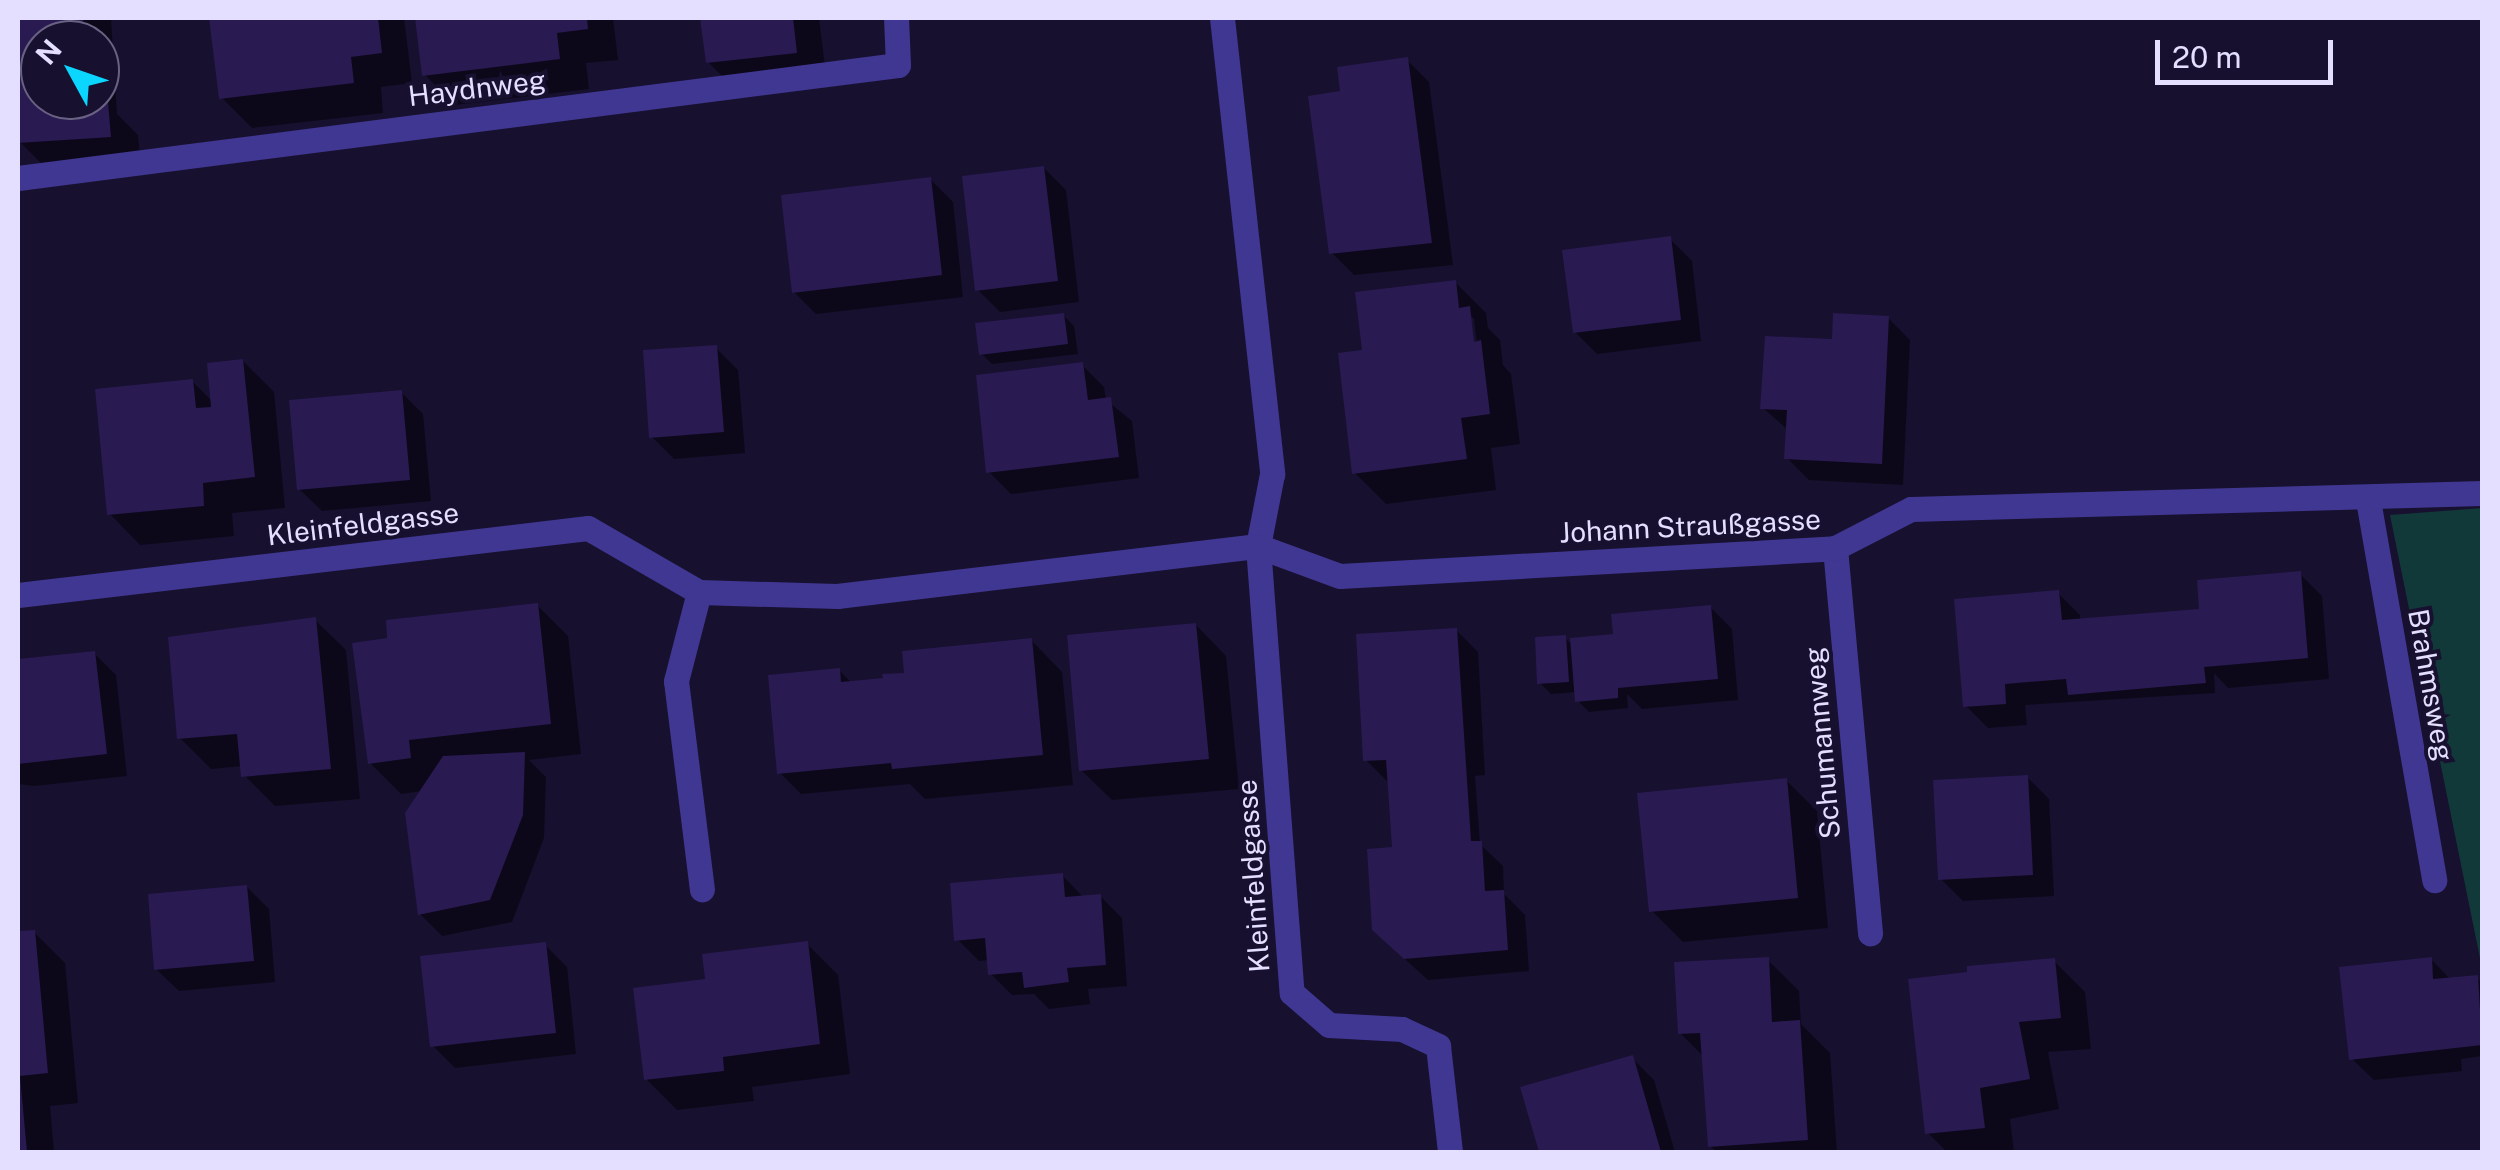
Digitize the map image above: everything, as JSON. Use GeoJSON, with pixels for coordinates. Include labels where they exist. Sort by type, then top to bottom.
{"type":"FeatureCollection","features":[{"type":"Feature","properties":{"kind":"street","name":"Haydnweg"},"geometry":{"type":"LineString","coordinates":[[18,178],[898,64],[896,18]]}},
{"type":"Feature","properties":{"kind":"street","name":"Kleinfeldgasse"},"geometry":{"type":"LineString","coordinates":[[1222,18],[1224,65],[1272,474],[1258,546],[1292,993],[1329,1025],[1402,1029],[1438,1046],[1450,1152]]}},
{"type":"Feature","properties":{"kind":"street","name":"Johann Straußgasse"},"geometry":{"type":"LineString","coordinates":[[1258,546],[1340,576],[1834,548],[1912,509],[2482,494]]}},
{"type":"Feature","properties":{"kind":"street","name":"Brahmsweg"},"geometry":{"type":"LineString","coordinates":[[2368,500],[2434,880]]}},
{"type":"Feature","properties":{"kind":"street","name":"Kleinfeldgasse"},"geometry":{"type":"LineString","coordinates":[[18,595],[588,528],[698,592],[837,596],[1258,546]]}},
{"type":"Feature","properties":{"kind":"street","name":"Schumannweg"},"geometry":{"type":"LineString","coordinates":[[1834,548],[1870,932]]}},
{"type":"Feature","properties":{"kind":"street"},"geometry":{"type":"LineString","coordinates":[[698,592],[676,681],[702,890]]}},
{"type":"Feature","properties":{"kind":"green space"},"geometry":{"type":"Polygon","coordinates":[[[2482,508],[2482,968],[2390,515],[2482,508]]]}},
{"type":"Feature","properties":{"kind":"building"},"geometry":{"type":"Polygon","coordinates":[[[18,18],[83,18],[20,20],[20,120],[110,120],[111,137],[18,143],[18,18]]]}},
{"type":"Feature","properties":{"kind":"building"},"geometry":{"type":"Polygon","coordinates":[[[209,18],[378,18],[382,53],[351,57],[354,83],[219,99],[209,18]]]}},
{"type":"Feature","properties":{"kind":"building"},"geometry":{"type":"Polygon","coordinates":[[[415,18],[587,18],[588,29],[557,33],[560,59],[422,76],[415,18]]]}},
{"type":"Feature","properties":{"kind":"building"},"geometry":{"type":"Polygon","coordinates":[[[700,18],[793,18],[797,53],[706,63],[700,18]]]}},
{"type":"Feature","properties":{"kind":"building"},"geometry":{"type":"Polygon","coordinates":[[[1408,57],[1432,243],[1329,254],[1308,96],[1340,91],[1337,67],[1408,57]]]}},
{"type":"Feature","properties":{"kind":"building"},"geometry":{"type":"Polygon","coordinates":[[[1044,166],[1058,281],[975,291],[962,176],[1044,166]]]}},
{"type":"Feature","properties":{"kind":"building"},"geometry":{"type":"Polygon","coordinates":[[[931,177],[942,275],[792,293],[781,195],[931,177]]]}},
{"type":"Feature","properties":{"kind":"building"},"geometry":{"type":"Polygon","coordinates":[[[1671,236],[1681,320],[1573,333],[1562,250],[1671,236]]]}},
{"type":"Feature","properties":{"kind":"building"},"geometry":{"type":"Polygon","coordinates":[[[1456,280],[1459,308],[1470,306],[1474,342],[1481,340],[1490,414],[1461,418],[1467,459],[1352,474],[1338,353],[1362,350],[1355,292],[1456,280]]]}},
{"type":"Feature","properties":{"kind":"building"},"geometry":{"type":"Polygon","coordinates":[[[1064,313],[1068,344],[979,355],[975,323],[1064,313]]]}},
{"type":"Feature","properties":{"kind":"building"},"geometry":{"type":"Polygon","coordinates":[[[1833,313],[1889,316],[1882,464],[1784,459],[1787,410],[1760,409],[1765,336],[1832,339],[1833,313]]]}},
{"type":"Feature","properties":{"kind":"building"},"geometry":{"type":"Polygon","coordinates":[[[717,345],[724,432],[649,438],[643,350],[717,345]]]}},
{"type":"Feature","properties":{"kind":"building"},"geometry":{"type":"Polygon","coordinates":[[[243,359],[255,477],[203,483],[204,506],[107,515],[95,389],[193,379],[196,408],[211,407],[207,363],[243,359]]]}},
{"type":"Feature","properties":{"kind":"building"},"geometry":{"type":"Polygon","coordinates":[[[1083,362],[1088,400],[1111,397],[1119,457],[986,473],[976,375],[1083,362]]]}},
{"type":"Feature","properties":{"kind":"building"},"geometry":{"type":"Polygon","coordinates":[[[402,390],[410,480],[297,490],[289,400],[402,390]]]}},
{"type":"Feature","properties":{"kind":"building"},"geometry":{"type":"Polygon","coordinates":[[[2301,571],[2308,658],[2204,667],[2206,683],[2068,695],[2066,679],[2005,684],[2006,704],[1963,707],[1954,599],[2059,590],[2062,620],[2199,609],[2197,580],[2301,571]]]}},
{"type":"Feature","properties":{"kind":"building"},"geometry":{"type":"Polygon","coordinates":[[[538,603],[551,724],[409,740],[411,758],[368,764],[352,643],[387,638],[386,620],[538,603]]]}},
{"type":"Feature","properties":{"kind":"building"},"geometry":{"type":"Polygon","coordinates":[[[1711,605],[1718,679],[1618,688],[1618,698],[1575,702],[1570,638],[1613,634],[1611,614],[1711,605]]]}},
{"type":"Feature","properties":{"kind":"building"},"geometry":{"type":"Polygon","coordinates":[[[316,617],[331,769],[241,777],[237,734],[177,739],[168,637],[316,617]]]}},
{"type":"Feature","properties":{"kind":"building"},"geometry":{"type":"Polygon","coordinates":[[[1196,623],[1209,759],[1079,771],[1067,635],[1196,623]]]}},
{"type":"Feature","properties":{"kind":"building"},"geometry":{"type":"Polygon","coordinates":[[[1457,628],[1471,841],[1482,841],[1485,891],[1504,890],[1508,950],[1404,959],[1372,930],[1367,849],[1392,847],[1386,760],[1363,761],[1356,634],[1457,628]]]}},
{"type":"Feature","properties":{"kind":"building"},"geometry":{"type":"Polygon","coordinates":[[[1566,635],[1569,682],[1537,684],[1535,637],[1566,635]]]}},
{"type":"Feature","properties":{"kind":"building"},"geometry":{"type":"Polygon","coordinates":[[[1032,638],[1043,755],[892,769],[891,763],[777,774],[768,675],[840,668],[841,682],[883,678],[882,674],[904,673],[902,651],[1032,638]]]}},
{"type":"Feature","properties":{"kind":"building"},"geometry":{"type":"Polygon","coordinates":[[[95,651],[107,754],[18,764],[18,659],[95,651]]]}},
{"type":"Feature","properties":{"kind":"building"},"geometry":{"type":"Polygon","coordinates":[[[525,752],[523,815],[490,900],[418,915],[405,813],[443,756],[525,752]]]}},
{"type":"Feature","properties":{"kind":"building"},"geometry":{"type":"Polygon","coordinates":[[[2028,775],[2033,875],[1938,880],[1933,780],[2028,775]]]}},
{"type":"Feature","properties":{"kind":"building"},"geometry":{"type":"Polygon","coordinates":[[[1787,778],[1798,898],[1649,912],[1637,793],[1787,778]]]}},
{"type":"Feature","properties":{"kind":"building"},"geometry":{"type":"Polygon","coordinates":[[[1063,873],[1065,897],[1101,894],[1106,965],[1067,968],[1069,982],[1024,988],[1022,972],[988,975],[985,938],[954,941],[950,883],[1063,873]]]}},
{"type":"Feature","properties":{"kind":"building"},"geometry":{"type":"Polygon","coordinates":[[[247,885],[254,961],[154,970],[148,894],[247,885]]]}},
{"type":"Feature","properties":{"kind":"building"},"geometry":{"type":"Polygon","coordinates":[[[35,930],[48,1073],[20,1076],[27,1152],[18,1152],[18,931],[35,930]]]}},
{"type":"Feature","properties":{"kind":"building"},"geometry":{"type":"Polygon","coordinates":[[[808,941],[820,1044],[723,1057],[724,1071],[644,1080],[633,988],[705,979],[702,954],[808,941]]]}},
{"type":"Feature","properties":{"kind":"building"},"geometry":{"type":"Polygon","coordinates":[[[546,942],[556,1033],[430,1047],[420,956],[546,942]]]}},
{"type":"Feature","properties":{"kind":"building"},"geometry":{"type":"Polygon","coordinates":[[[1769,957],[1772,1022],[1800,1020],[1808,1140],[1708,1147],[1700,1033],[1678,1034],[1674,962],[1769,957]]]}},
{"type":"Feature","properties":{"kind":"building"},"geometry":{"type":"Polygon","coordinates":[[[2432,957],[2433,979],[2478,975],[2482,1045],[2349,1060],[2339,967],[2432,957]]]}},
{"type":"Feature","properties":{"kind":"building"},"geometry":{"type":"Polygon","coordinates":[[[2055,958],[2061,1018],[2019,1022],[2030,1079],[1980,1088],[1985,1128],[1925,1134],[1908,979],[1967,972],[1967,966],[2055,958]]]}},
{"type":"Feature","properties":{"kind":"building"},"geometry":{"type":"Polygon","coordinates":[[[1633,1055],[1661,1152],[1539,1152],[1520,1087],[1633,1055]]]}}]}
